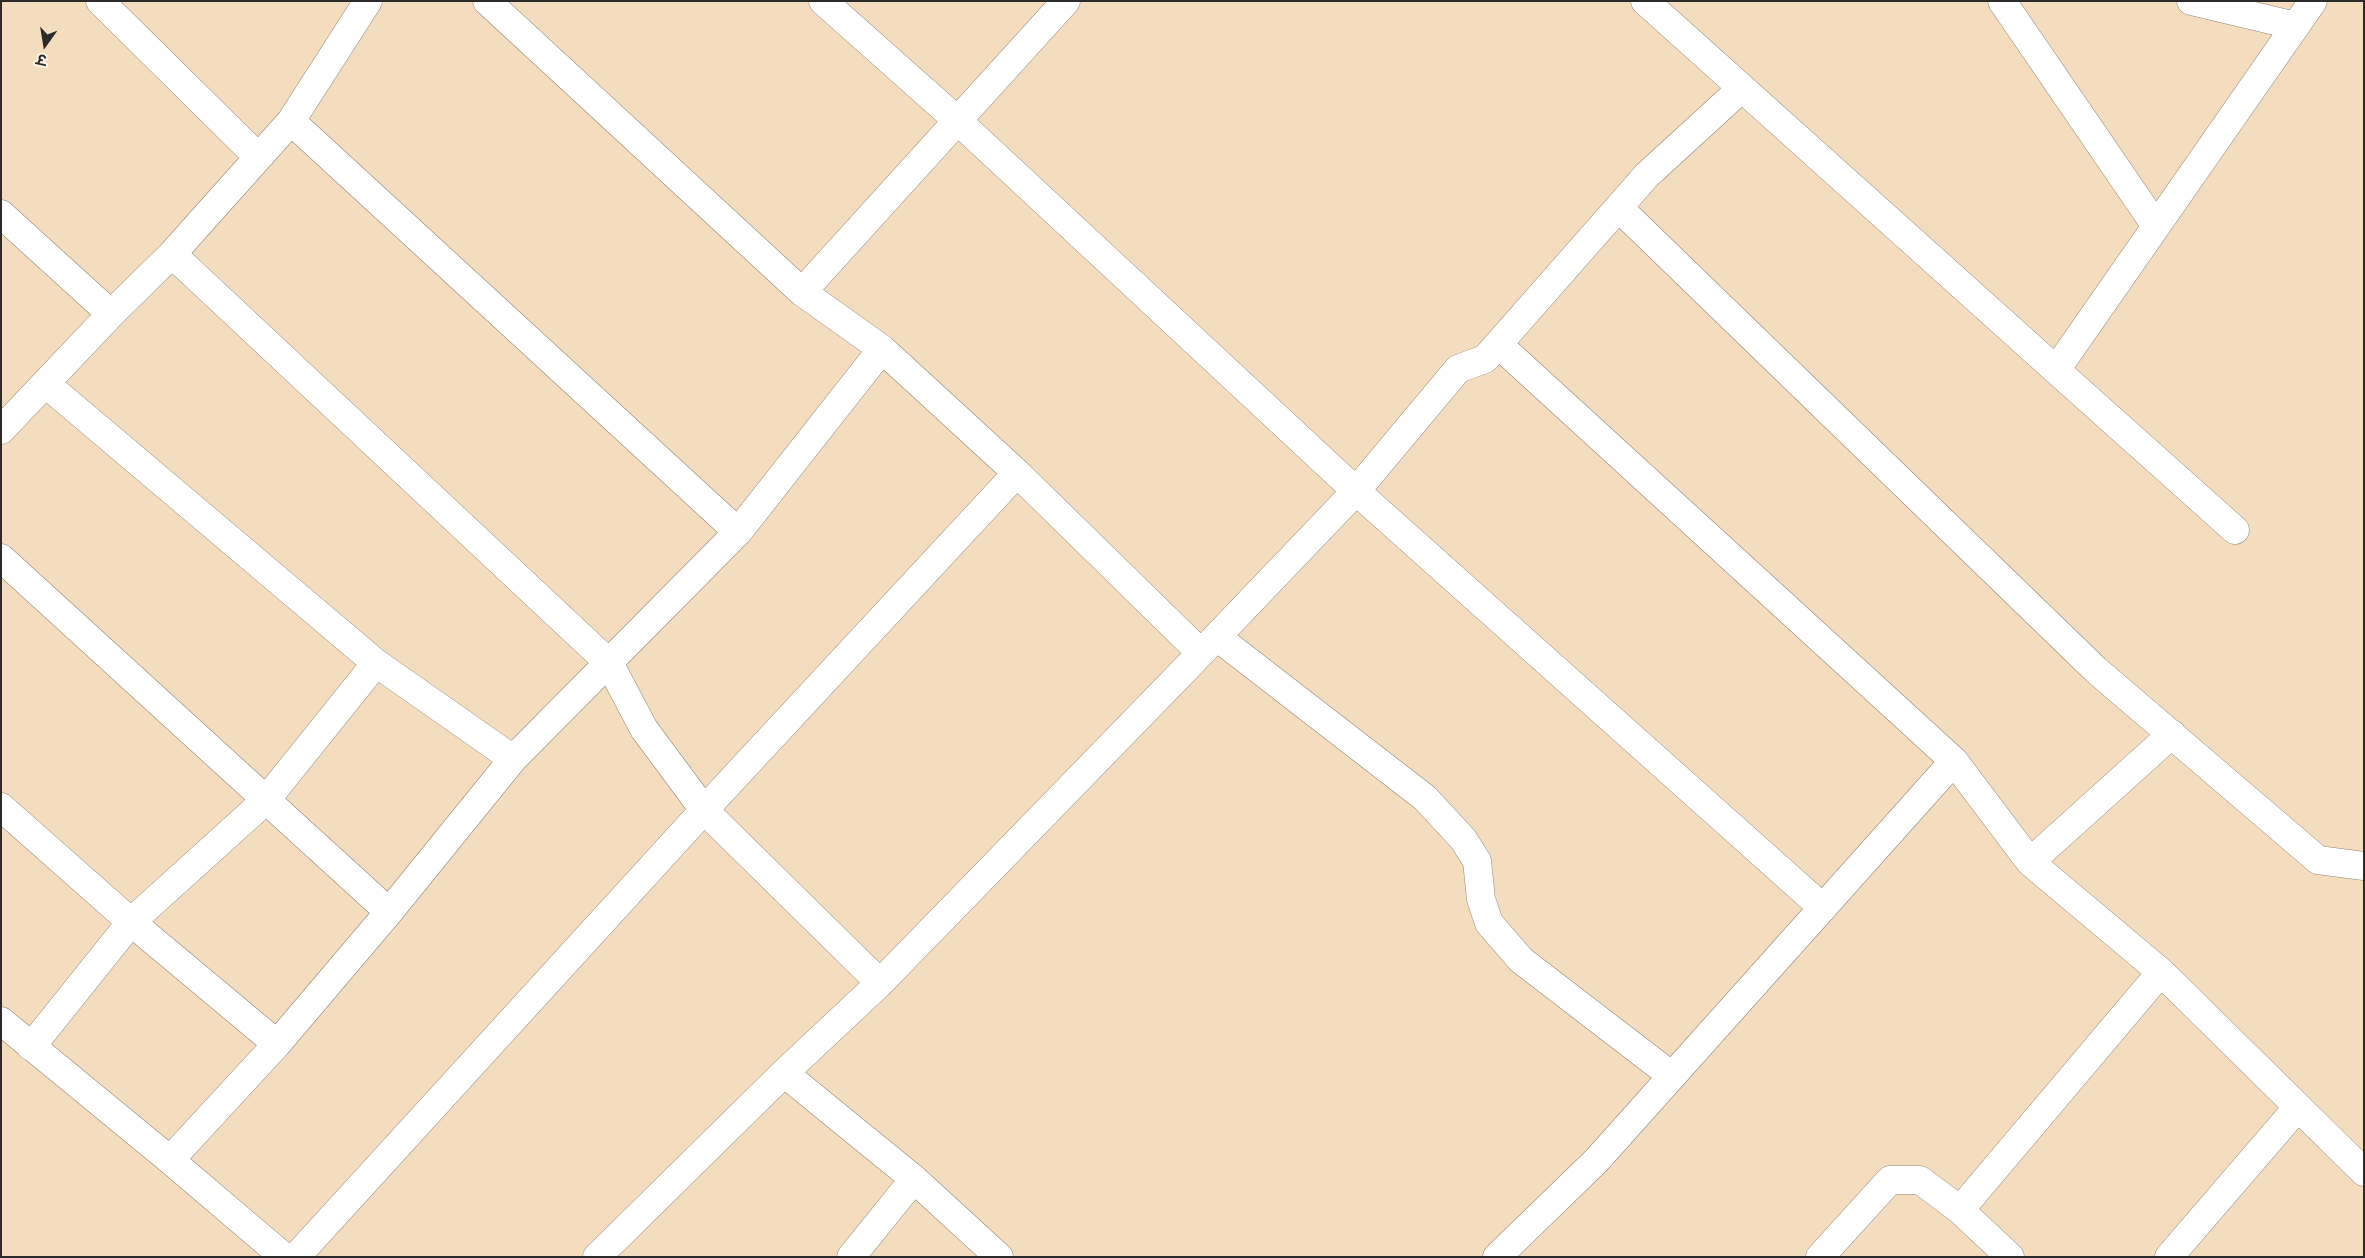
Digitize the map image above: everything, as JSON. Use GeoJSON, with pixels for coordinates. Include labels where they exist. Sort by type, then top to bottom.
{"type":"FeatureCollection","features":[{"type":"Feature","properties":{"kind":"street"},"geometry":{"type":"LineString","coordinates":[[100,1],[258,156]]}},
{"type":"Feature","properties":{"kind":"street"},"geometry":{"type":"LineString","coordinates":[[487,1],[802,292],[882,349],[1016,473],[1209,645],[1425,798],[1463,839],[1477,861],[1481,899],[1489,922],[1521,960],[1672,1076]]}},
{"type":"Feature","properties":{"kind":"street"},"geometry":{"type":"LineString","coordinates":[[823,1],[958,121],[1356,491],[1823,908]]}},
{"type":"Feature","properties":{"kind":"street"},"geometry":{"type":"LineString","coordinates":[[802,292],[1066,1]]}},
{"type":"Feature","properties":{"kind":"street"},"geometry":{"type":"LineString","coordinates":[[1645,1],[2235,530]]}},
{"type":"Feature","properties":{"kind":"street"},"geometry":{"type":"LineString","coordinates":[[2002,1],[2156,226]]}},
{"type":"Feature","properties":{"kind":"street"},"geometry":{"type":"LineString","coordinates":[[2191,1],[2296,26]]}},
{"type":"Feature","properties":{"kind":"street"},"geometry":{"type":"LineString","coordinates":[[2056,370],[2313,1]]}},
{"type":"Feature","properties":{"kind":"street"},"geometry":{"type":"LineString","coordinates":[[1,430],[111,314],[172,254],[291,121],[367,2]]}},
{"type":"Feature","properties":{"kind":"street"},"geometry":{"type":"LineString","coordinates":[[597,1257],[784,1072],[880,983],[1356,491],[1458,369],[1485,359],[1647,176],[1742,88]]}},
{"type":"Feature","properties":{"kind":"street"},"geometry":{"type":"LineString","coordinates":[[291,121],[738,532]]}},
{"type":"Feature","properties":{"kind":"street"},"geometry":{"type":"LineString","coordinates":[[1619,208],[2089,663],[2318,860],[2364,866]]}},
{"type":"Feature","properties":{"kind":"street"},"geometry":{"type":"LineString","coordinates":[[1,214],[111,314]]}},
{"type":"Feature","properties":{"kind":"street"},"geometry":{"type":"LineString","coordinates":[[172,254],[609,663],[644,729],[704,810],[880,983]]}},
{"type":"Feature","properties":{"kind":"street"},"geometry":{"type":"LineString","coordinates":[[1499,345],[1954,761],[2030,862],[2161,972],[2364,1172]]}},
{"type":"Feature","properties":{"kind":"street"},"geometry":{"type":"LineString","coordinates":[[170,1160],[277,1044],[390,912],[513,759],[738,532],[882,349]]}},
{"type":"Feature","properties":{"kind":"street"},"geometry":{"type":"LineString","coordinates":[[46,384],[376,663],[513,759]]}},
{"type":"Feature","properties":{"kind":"street"},"geometry":{"type":"LineString","coordinates":[[296,1257],[704,810],[1016,473]]}},
{"type":"Feature","properties":{"kind":"street"},"geometry":{"type":"LineString","coordinates":[[1,558],[390,912]]}},
{"type":"Feature","properties":{"kind":"street"},"geometry":{"type":"LineString","coordinates":[[31,1047],[131,922],[266,800],[376,663]]}},
{"type":"Feature","properties":{"kind":"street"},"geometry":{"type":"LineString","coordinates":[[2030,862],[2172,734]]}},
{"type":"Feature","properties":{"kind":"street"},"geometry":{"type":"LineString","coordinates":[[1497,1257],[1597,1160],[1954,761]]}},
{"type":"Feature","properties":{"kind":"street"},"geometry":{"type":"LineString","coordinates":[[1,807],[131,922],[277,1044]]}},
{"type":"Feature","properties":{"kind":"street"},"geometry":{"type":"LineString","coordinates":[[1960,1210],[2161,972]]}},
{"type":"Feature","properties":{"kind":"street"},"geometry":{"type":"LineString","coordinates":[[1,1021],[284,1257]]}},
{"type":"Feature","properties":{"kind":"street"},"geometry":{"type":"LineString","coordinates":[[784,1072],[914,1179],[999,1257]]}},
{"type":"Feature","properties":{"kind":"street"},"geometry":{"type":"LineString","coordinates":[[2169,1257],[2298,1107]]}},
{"type":"Feature","properties":{"kind":"street"},"geometry":{"type":"LineString","coordinates":[[851,1257],[914,1179]]}},
{"type":"Feature","properties":{"kind":"street"},"geometry":{"type":"LineString","coordinates":[[1820,1257],[1890,1180],[1920,1180],[1960,1210],[2010,1257]]}}]}
